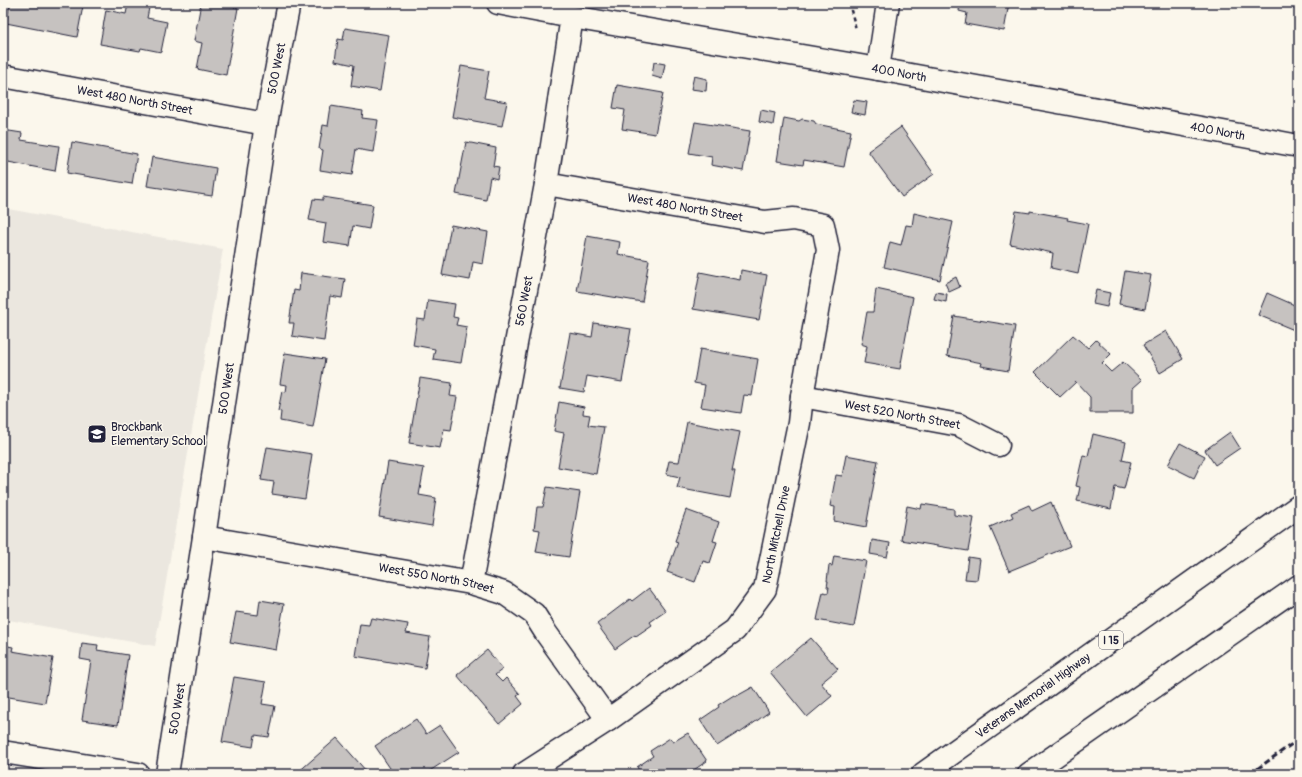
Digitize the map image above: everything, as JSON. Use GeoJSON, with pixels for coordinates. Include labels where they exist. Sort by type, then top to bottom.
{"type":"FeatureCollection","features":[{"type":"Feature","properties":{"kind":"main road","name":"500 West"},"geometry":{"type":"LineString","coordinates":[[167,774],[266,124],[289,3]]}},
{"type":"Feature","properties":{"kind":"main road","name":"400 North"},"geometry":{"type":"LineString","coordinates":[[498,3],[878,69],[1299,146]]}},
{"type":"Feature","properties":{"kind":"main road"},"geometry":{"type":"LineString","coordinates":[[878,69],[888,3]]}},
{"type":"Feature","properties":{"kind":"main road","name":"560 West"},"geometry":{"type":"LineString","coordinates":[[471,583],[546,184],[572,17]]}},
{"type":"Feature","properties":{"kind":"main road","name":"West 480 North Street"},"geometry":{"type":"LineString","coordinates":[[3,76],[266,124]]}},
{"type":"Feature","properties":{"kind":"main road","name":"West 480 North Street"},"geometry":{"type":"LineString","coordinates":[[546,184],[765,222],[794,218],[823,225]]}},
{"type":"Feature","properties":{"kind":"main road","name":"North Mitchell Drive"},"geometry":{"type":"LineString","coordinates":[[524,774],[608,720],[735,630],[765,589],[799,423],[802,396],[828,250],[823,225]]}},
{"type":"Feature","properties":{"kind":"main road","name":"West 520 North Street"},"geometry":{"type":"LineString","coordinates":[[802,396],[959,425],[998,445]]}},
{"type":"Feature","properties":{"kind":"main road","name":"Veterans Memorial Highway"},"geometry":{"type":"LineString","coordinates":[[924,774],[1299,506]]}},
{"type":"Feature","properties":{"kind":"main road","name":"West 550 North Street"},"geometry":{"type":"LineString","coordinates":[[204,537],[471,583],[504,593],[534,614],[608,720]]}},
{"type":"Feature","properties":{"kind":"main road"},"geometry":{"type":"LineString","coordinates":[[1030,774],[1299,586]]}},
{"type":"Feature","properties":{"kind":"main road"},"geometry":{"type":"LineString","coordinates":[[3,752],[138,774]]}},
{"type":"Feature","properties":{"kind":"path"},"geometry":{"type":"LineString","coordinates":[[849,3],[856,29]]}},
{"type":"Feature","properties":{"kind":"shaded area","name":"Brockbank Elementary School"},"geometry":{"type":"Polygon","coordinates":[[[3,208],[223,249],[155,646],[3,619],[3,208]]]}},
{"type":"Feature","properties":{"kind":"building"},"geometry":{"type":"Polygon","coordinates":[[[10,3],[67,3],[83,6],[77,37],[6,23],[10,3]]]}},
{"type":"Feature","properties":{"kind":"building"},"geometry":{"type":"Polygon","coordinates":[[[201,3],[238,8],[226,75],[197,69],[202,43],[194,41],[201,3]]]}},
{"type":"Feature","properties":{"kind":"building"},"geometry":{"type":"Polygon","coordinates":[[[960,3],[1009,3],[1004,31],[965,24],[967,13],[959,11],[960,3]]]}},
{"type":"Feature","properties":{"kind":"building"},"geometry":{"type":"Polygon","coordinates":[[[128,4],[149,8],[147,18],[167,22],[161,52],[141,48],[140,51],[100,44],[106,10],[126,14],[128,4]]]}},
{"type":"Feature","properties":{"kind":"building"},"geometry":{"type":"Polygon","coordinates":[[[345,28],[389,35],[380,91],[351,86],[354,65],[335,61],[338,39],[343,40],[345,28]]]}},
{"type":"Feature","properties":{"kind":"building"},"geometry":{"type":"Polygon","coordinates":[[[654,62],[665,64],[662,79],[652,76],[654,62]]]}},
{"type":"Feature","properties":{"kind":"building"},"geometry":{"type":"Polygon","coordinates":[[[461,66],[489,71],[484,98],[507,102],[502,126],[452,117],[461,66]]]}},
{"type":"Feature","properties":{"kind":"building"},"geometry":{"type":"Polygon","coordinates":[[[694,76],[707,79],[706,91],[691,89],[694,76]]]}},
{"type":"Feature","properties":{"kind":"building"},"geometry":{"type":"Polygon","coordinates":[[[617,85],[663,93],[655,134],[622,129],[625,110],[613,108],[617,85]]]}},
{"type":"Feature","properties":{"kind":"building"},"geometry":{"type":"Polygon","coordinates":[[[854,100],[867,102],[865,115],[851,112],[854,100]]]}},
{"type":"Feature","properties":{"kind":"building"},"geometry":{"type":"Polygon","coordinates":[[[331,106],[363,111],[362,118],[378,120],[373,152],[356,149],[352,175],[320,170],[323,150],[319,149],[323,125],[328,126],[331,106]]]}},
{"type":"Feature","properties":{"kind":"building"},"geometry":{"type":"Polygon","coordinates":[[[761,110],[775,113],[773,125],[759,122],[761,110]]]}},
{"type":"Feature","properties":{"kind":"building"},"geometry":{"type":"Polygon","coordinates":[[[784,118],[799,121],[802,119],[814,121],[816,124],[851,131],[844,167],[804,160],[803,165],[777,161],[784,118]]]}},
{"type":"Feature","properties":{"kind":"building"},"geometry":{"type":"Polygon","coordinates":[[[695,122],[750,131],[743,171],[711,165],[712,157],[689,153],[695,122]]]}},
{"type":"Feature","properties":{"kind":"building"},"geometry":{"type":"Polygon","coordinates":[[[901,127],[934,174],[902,197],[868,151],[901,127]]]}},
{"type":"Feature","properties":{"kind":"building"},"geometry":{"type":"Polygon","coordinates":[[[3,130],[22,133],[21,140],[59,146],[55,171],[3,161],[3,130]]]}},
{"type":"Feature","properties":{"kind":"building"},"geometry":{"type":"Polygon","coordinates":[[[72,142],[137,154],[132,184],[67,173],[72,142]]]}},
{"type":"Feature","properties":{"kind":"building"},"geometry":{"type":"Polygon","coordinates":[[[466,142],[496,148],[493,166],[499,167],[497,179],[490,177],[486,200],[456,194],[466,142]]]}},
{"type":"Feature","properties":{"kind":"building"},"geometry":{"type":"Polygon","coordinates":[[[152,157],[216,168],[212,196],[147,186],[152,157]]]}},
{"type":"Feature","properties":{"kind":"building"},"geometry":{"type":"Polygon","coordinates":[[[323,197],[373,205],[369,229],[353,226],[350,246],[323,242],[326,223],[309,220],[313,199],[323,200],[323,197]]]}},
{"type":"Feature","properties":{"kind":"building"},"geometry":{"type":"Polygon","coordinates":[[[1016,211],[1030,213],[1030,211],[1068,218],[1067,220],[1088,224],[1078,274],[1051,268],[1053,253],[1010,244],[1016,211]]]}},
{"type":"Feature","properties":{"kind":"building"},"geometry":{"type":"Polygon","coordinates":[[[914,213],[953,222],[940,280],[884,267],[890,242],[901,245],[906,225],[912,226],[914,213]]]}},
{"type":"Feature","properties":{"kind":"building"},"geometry":{"type":"Polygon","coordinates":[[[451,225],[488,232],[483,264],[473,262],[470,280],[442,275],[451,225]]]}},
{"type":"Feature","properties":{"kind":"building"},"geometry":{"type":"Polygon","coordinates":[[[587,236],[620,242],[618,254],[649,260],[642,302],[577,291],[587,236]]]}},
{"type":"Feature","properties":{"kind":"building"},"geometry":{"type":"Polygon","coordinates":[[[741,270],[767,275],[759,320],[693,309],[700,272],[740,280],[741,270]]]}},
{"type":"Feature","properties":{"kind":"building"},"geometry":{"type":"Polygon","coordinates":[[[1125,271],[1151,275],[1145,309],[1119,304],[1125,271]]]}},
{"type":"Feature","properties":{"kind":"building"},"geometry":{"type":"Polygon","coordinates":[[[301,273],[345,279],[342,298],[330,296],[324,341],[292,336],[294,323],[289,323],[294,290],[299,291],[301,273]]]}},
{"type":"Feature","properties":{"kind":"building"},"geometry":{"type":"Polygon","coordinates":[[[956,277],[960,287],[949,292],[945,283],[956,277]]]}},
{"type":"Feature","properties":{"kind":"building"},"geometry":{"type":"Polygon","coordinates":[[[876,289],[913,297],[900,369],[864,363],[867,346],[861,344],[867,312],[873,312],[876,289]]]}},
{"type":"Feature","properties":{"kind":"building"},"geometry":{"type":"Polygon","coordinates":[[[1096,290],[1110,293],[1107,307],[1093,304],[1096,290]]]}},
{"type":"Feature","properties":{"kind":"building"},"geometry":{"type":"Polygon","coordinates":[[[936,292],[947,294],[946,302],[934,299],[936,292]]]}},
{"type":"Feature","properties":{"kind":"building"},"geometry":{"type":"Polygon","coordinates":[[[1267,293],[1299,307],[1299,332],[1258,315],[1267,293]]]}},
{"type":"Feature","properties":{"kind":"building"},"geometry":{"type":"Polygon","coordinates":[[[428,300],[455,304],[453,317],[458,318],[456,325],[467,327],[461,363],[433,359],[435,349],[413,345],[417,319],[425,320],[428,300]]]}},
{"type":"Feature","properties":{"kind":"building"},"geometry":{"type":"Polygon","coordinates":[[[954,316],[1015,326],[1008,371],[981,366],[982,363],[947,356],[954,316]]]}},
{"type":"Feature","properties":{"kind":"building"},"geometry":{"type":"Polygon","coordinates":[[[594,323],[631,329],[622,382],[587,376],[584,392],[560,388],[570,333],[592,337],[594,323]]]}},
{"type":"Feature","properties":{"kind":"building"},"geometry":{"type":"Polygon","coordinates":[[[1166,331],[1183,359],[1160,373],[1143,345],[1166,331]]]}},
{"type":"Feature","properties":{"kind":"building"},"geometry":{"type":"Polygon","coordinates":[[[1073,335],[1088,348],[1096,340],[1111,354],[1102,363],[1111,372],[1123,362],[1142,380],[1133,388],[1133,413],[1090,413],[1090,397],[1076,382],[1060,397],[1035,372],[1073,335]]]}},
{"type":"Feature","properties":{"kind":"building"},"geometry":{"type":"Polygon","coordinates":[[[700,349],[758,359],[752,396],[744,395],[741,413],[701,407],[705,385],[694,383],[700,349]]]}},
{"type":"Feature","properties":{"kind":"building"},"geometry":{"type":"Polygon","coordinates":[[[285,353],[325,359],[313,427],[280,421],[281,412],[278,411],[282,391],[286,392],[287,385],[280,384],[285,353]]]}},
{"type":"Feature","properties":{"kind":"building"},"geometry":{"type":"Polygon","coordinates":[[[420,378],[452,383],[450,396],[457,397],[451,430],[444,429],[440,448],[409,443],[420,378]]]}},
{"type":"Feature","properties":{"kind":"building"},"geometry":{"type":"Polygon","coordinates":[[[559,402],[584,407],[583,414],[590,415],[588,425],[604,427],[596,474],[558,467],[564,433],[554,431],[559,402]]]}},
{"type":"Feature","properties":{"kind":"building"},"geometry":{"type":"Polygon","coordinates":[[[687,422],[740,432],[732,471],[735,471],[730,498],[677,488],[680,477],[666,474],[669,461],[679,462],[687,422]]]}},
{"type":"Feature","properties":{"kind":"building"},"geometry":{"type":"Polygon","coordinates":[[[1230,432],[1240,448],[1215,465],[1205,450],[1230,432]]]}},
{"type":"Feature","properties":{"kind":"building"},"geometry":{"type":"Polygon","coordinates":[[[1093,434],[1126,442],[1122,460],[1131,462],[1124,489],[1115,487],[1111,509],[1077,501],[1080,487],[1076,486],[1083,455],[1088,456],[1093,434]]]}},
{"type":"Feature","properties":{"kind":"building"},"geometry":{"type":"Polygon","coordinates":[[[1180,443],[1205,456],[1194,478],[1168,465],[1180,443]]]}},
{"type":"Feature","properties":{"kind":"building"},"geometry":{"type":"Polygon","coordinates":[[[267,447],[312,454],[305,499],[272,494],[274,482],[261,480],[267,447]]]}},
{"type":"Feature","properties":{"kind":"building"},"geometry":{"type":"Polygon","coordinates":[[[846,455],[878,461],[866,527],[834,521],[835,507],[830,506],[836,475],[842,476],[846,455]]]}},
{"type":"Feature","properties":{"kind":"building"},"geometry":{"type":"Polygon","coordinates":[[[388,462],[424,468],[419,495],[436,498],[432,526],[379,517],[388,462]]]}},
{"type":"Feature","properties":{"kind":"building"},"geometry":{"type":"Polygon","coordinates":[[[547,487],[580,492],[569,557],[536,552],[540,530],[534,529],[537,507],[543,507],[547,487]]]}},
{"type":"Feature","properties":{"kind":"building"},"geometry":{"type":"Polygon","coordinates":[[[1051,502],[1070,546],[1009,571],[990,527],[1013,517],[1011,513],[1029,505],[1032,511],[1051,502]]]}},
{"type":"Feature","properties":{"kind":"building"},"geometry":{"type":"Polygon","coordinates":[[[922,504],[954,509],[954,515],[974,518],[968,551],[901,540],[907,506],[921,509],[922,504]]]}},
{"type":"Feature","properties":{"kind":"building"},"geometry":{"type":"Polygon","coordinates":[[[686,510],[719,522],[713,541],[717,542],[710,563],[703,561],[695,582],[667,572],[678,542],[675,541],[686,510]]]}},
{"type":"Feature","properties":{"kind":"building"},"geometry":{"type":"Polygon","coordinates":[[[872,540],[890,543],[887,557],[870,554],[872,540]]]}},
{"type":"Feature","properties":{"kind":"building"},"geometry":{"type":"Polygon","coordinates":[[[834,556],[866,561],[854,627],[817,620],[823,592],[828,593],[829,587],[827,587],[827,581],[829,565],[832,566],[834,556]]]}},
{"type":"Feature","properties":{"kind":"building"},"geometry":{"type":"Polygon","coordinates":[[[968,557],[980,559],[977,580],[965,579],[968,557]]]}},
{"type":"Feature","properties":{"kind":"building"},"geometry":{"type":"Polygon","coordinates":[[[649,588],[666,611],[650,622],[652,625],[615,649],[597,624],[630,599],[632,601],[649,588]]]}},
{"type":"Feature","properties":{"kind":"building"},"geometry":{"type":"Polygon","coordinates":[[[260,600],[284,604],[276,650],[230,642],[236,612],[258,615],[260,600]]]}},
{"type":"Feature","properties":{"kind":"building"},"geometry":{"type":"Polygon","coordinates":[[[371,618],[408,624],[406,633],[430,637],[425,668],[355,656],[360,624],[369,625],[371,618]]]}},
{"type":"Feature","properties":{"kind":"building"},"geometry":{"type":"Polygon","coordinates":[[[811,638],[838,669],[821,683],[832,696],[807,717],[770,672],[811,638]]]}},
{"type":"Feature","properties":{"kind":"building"},"geometry":{"type":"Polygon","coordinates":[[[82,643],[98,645],[97,650],[128,655],[118,725],[82,720],[91,661],[80,659],[82,643]]]}},
{"type":"Feature","properties":{"kind":"building"},"geometry":{"type":"Polygon","coordinates":[[[3,645],[13,647],[12,651],[53,658],[45,703],[3,696],[3,645]]]}},
{"type":"Feature","properties":{"kind":"building"},"geometry":{"type":"Polygon","coordinates":[[[487,650],[503,669],[495,675],[502,682],[506,678],[520,694],[517,696],[523,704],[499,724],[457,675],[487,650]]]}},
{"type":"Feature","properties":{"kind":"building"},"geometry":{"type":"Polygon","coordinates":[[[234,677],[266,682],[262,704],[275,706],[269,737],[255,735],[253,747],[222,742],[234,677]]]}},
{"type":"Feature","properties":{"kind":"building"},"geometry":{"type":"Polygon","coordinates":[[[753,687],[769,712],[740,733],[739,732],[717,746],[700,720],[719,707],[718,705],[734,695],[735,697],[753,687]]]}},
{"type":"Feature","properties":{"kind":"building"},"geometry":{"type":"Polygon","coordinates":[[[416,719],[426,734],[440,725],[459,752],[425,774],[394,774],[375,746],[416,719]]]}},
{"type":"Feature","properties":{"kind":"building"},"geometry":{"type":"Polygon","coordinates":[[[688,733],[707,761],[688,774],[641,774],[637,767],[653,756],[650,751],[670,738],[673,742],[688,733]]]}},
{"type":"Feature","properties":{"kind":"building"},"geometry":{"type":"Polygon","coordinates":[[[337,738],[367,772],[365,774],[296,774],[337,738]]]}},
{"type":"Feature","properties":{"kind":"railway"},"geometry":{"type":"LineString","coordinates":[[1250,774],[1299,739]]}},
{"type":"Feature","properties":{"kind":"place","name":"Brockbank Elementary School"},"geometry":{"type":"Point","coordinates":[97,434]}}]}
